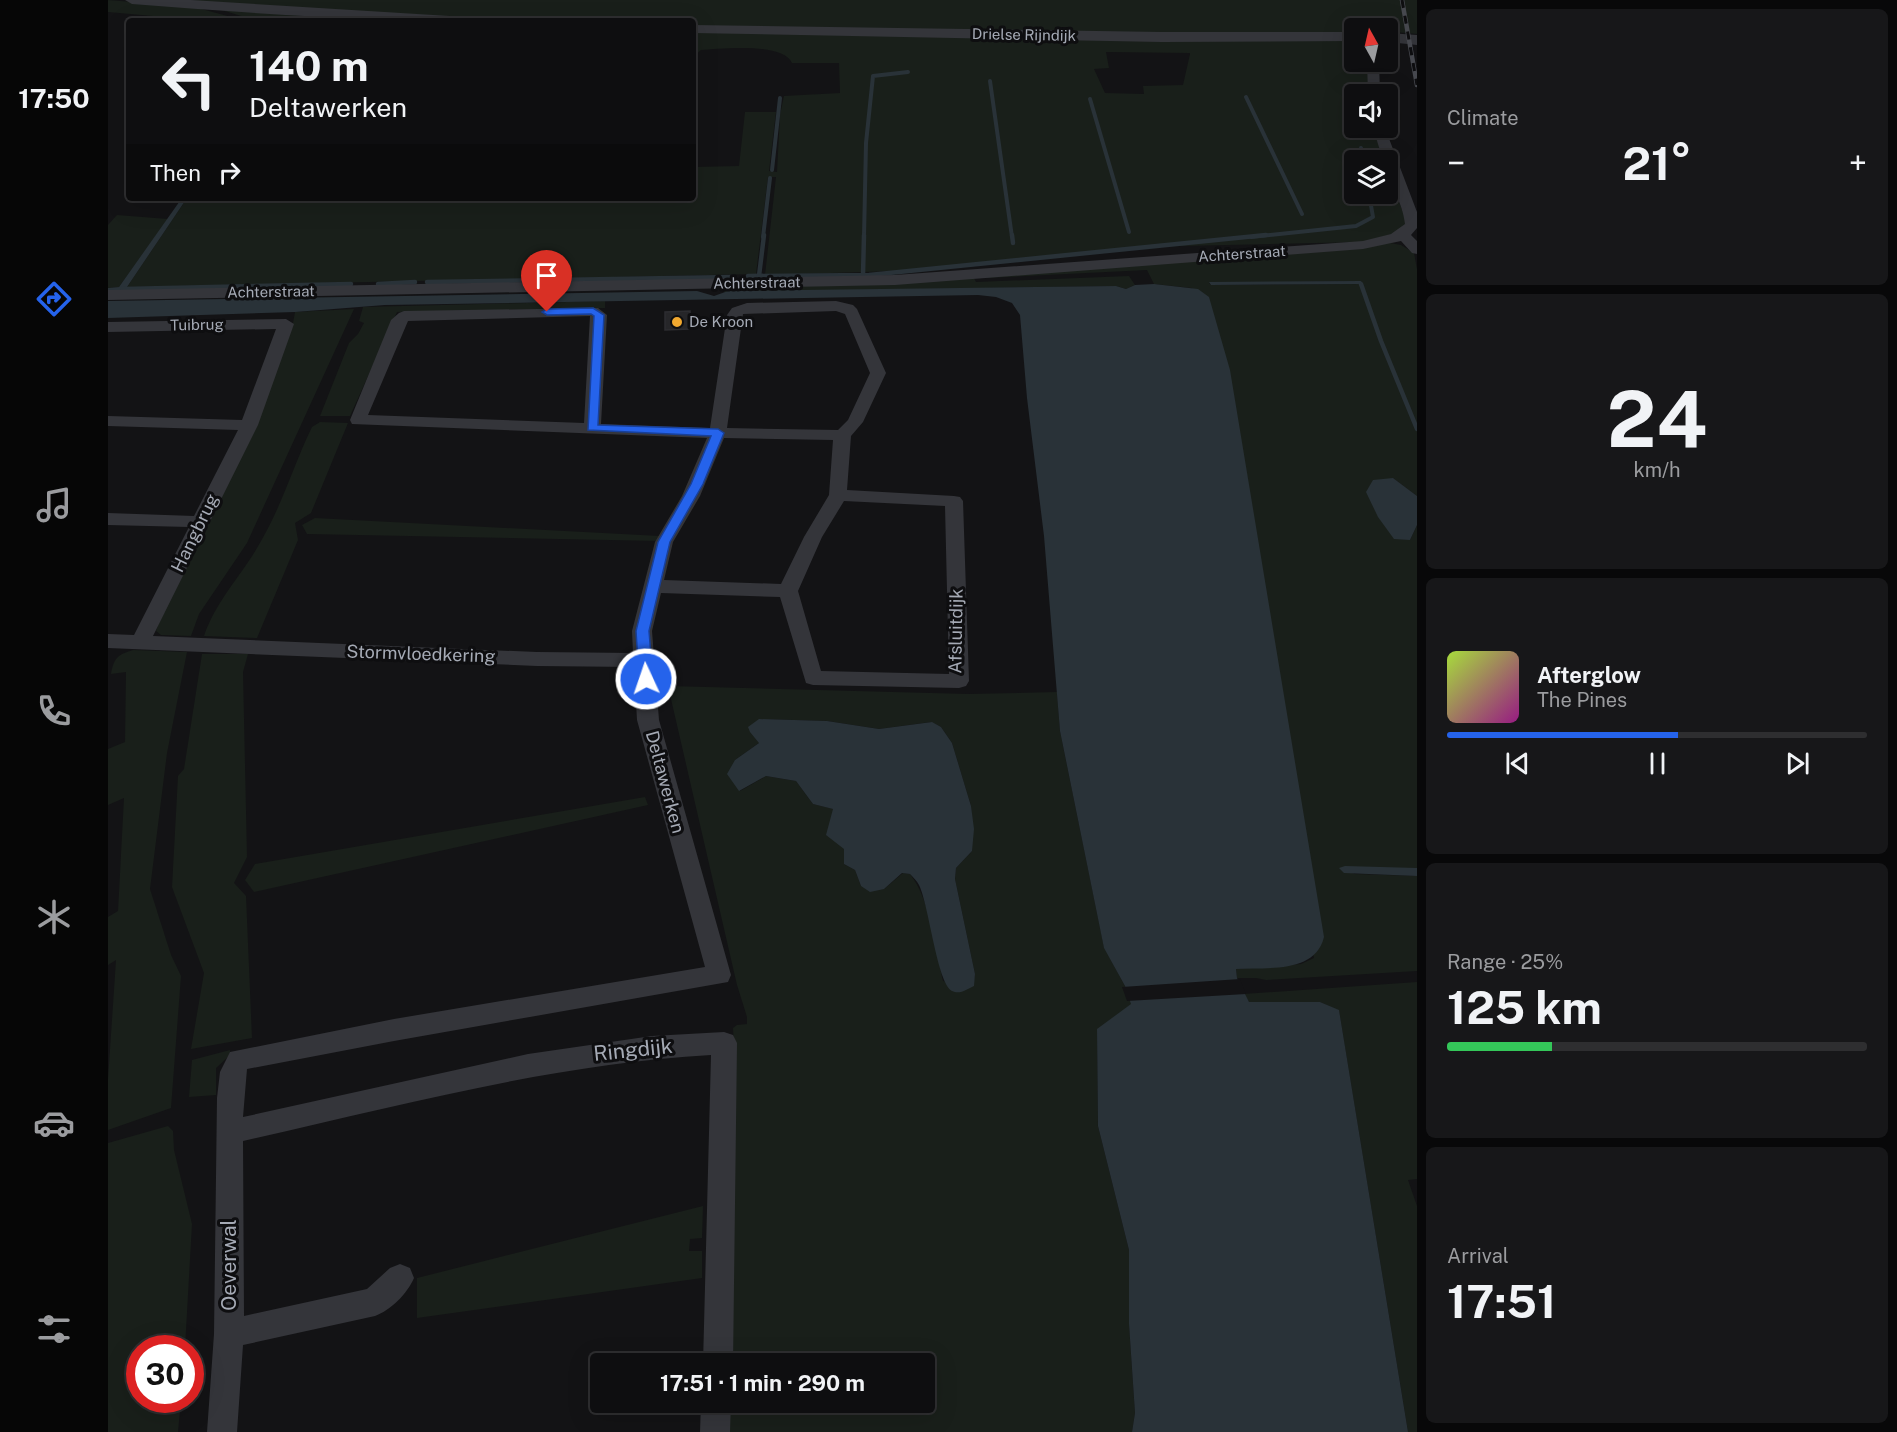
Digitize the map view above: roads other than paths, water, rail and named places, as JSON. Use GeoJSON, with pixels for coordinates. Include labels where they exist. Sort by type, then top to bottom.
{"type":"FeatureCollection","features":[{"type":"Feature","properties":{"kind":"street"},"geometry":{"type":"LineString","coordinates":[[132,0],[408,18]]}},
{"type":"Feature","properties":{"kind":"street","name":"Drielse Rijndijk"},"geometry":{"type":"LineString","coordinates":[[696,29],[1162,38],[1344,37]]}},
{"type":"Feature","properties":{"kind":"street"},"geometry":{"type":"LineString","coordinates":[[1398,39],[1417,40]]}},
{"type":"Feature","properties":{"kind":"street"},"geometry":{"type":"LineString","coordinates":[[1382,138],[1411,214],[1412,225],[1404,235],[1417,250]]}},
{"type":"Feature","properties":{"kind":"street","name":"Achterstraat"},"geometry":{"type":"LineString","coordinates":[[108,295],[895,280],[1363,245],[1388,241],[1404,235]]}},
{"type":"Feature","properties":{"kind":"street","name":"Deltawerken"},"geometry":{"type":"LineString","coordinates":[[231,1098],[232,1072],[239,1060],[394,1030],[719,975],[648,720],[642,631],[664,542],[695,488],[718,433],[737,311],[747,308],[836,306],[852,312],[878,373],[855,422],[842,435]]}},
{"type":"Feature","properties":{"kind":"street"},"geometry":{"type":"LineString","coordinates":[[592,428],[599,315],[593,311],[404,316],[399,320],[358,420],[718,433],[842,435],[838,495],[813,537],[788,591],[652,586]]}},
{"type":"Feature","properties":{"kind":"street","name":"Tuibrug"},"geometry":{"type":"LineString","coordinates":[[108,327],[286,324]]}},
{"type":"Feature","properties":{"kind":"street","name":"Hangbrug"},"geometry":{"type":"LineString","coordinates":[[141,641],[249,425],[286,324]]}},
{"type":"Feature","properties":{"kind":"street"},"geometry":{"type":"LineString","coordinates":[[108,421],[249,425]]}},
{"type":"Feature","properties":{"kind":"street","name":"Afsluitdijk"},"geometry":{"type":"LineString","coordinates":[[788,591],[813,678],[959,681],[954,501],[838,495]]}},
{"type":"Feature","properties":{"kind":"street"},"geometry":{"type":"LineString","coordinates":[[108,519],[200,522]]}},
{"type":"Feature","properties":{"kind":"street","name":"Stormvloedkering"},"geometry":{"type":"LineString","coordinates":[[110,645],[141,641],[537,659],[645,660]]}},
{"type":"Feature","properties":{"kind":"street","name":"Ringdijk"},"geometry":{"type":"LineString","coordinates":[[230,1132],[528,1065],[652,1047],[724,1043],[718,1353]]}},
{"type":"Feature","properties":{"kind":"street","name":"Oeverwal"},"geometry":{"type":"LineString","coordinates":[[222,1432],[229,1334],[231,1098]]}},
{"type":"Feature","properties":{"kind":"street"},"geometry":{"type":"LineString","coordinates":[[229,1334],[375,1302],[400,1278]]}},
{"type":"Feature","properties":{"kind":"street"},"geometry":{"type":"LineString","coordinates":[[715,1432],[716,1413]]}},
{"type":"Feature","properties":{"kind":"waterway"},"geometry":{"type":"LineString","coordinates":[[864,237],[866,143],[873,76],[908,72]]}},
{"type":"Feature","properties":{"kind":"waterway"},"geometry":{"type":"LineString","coordinates":[[990,81],[1012,237]]}},
{"type":"Feature","properties":{"kind":"waterway"},"geometry":{"type":"LineString","coordinates":[[1246,97],[1302,214]]}},
{"type":"Feature","properties":{"kind":"waterway"},"geometry":{"type":"LineString","coordinates":[[772,170],[780,98]]}},
{"type":"Feature","properties":{"kind":"waterway"},"geometry":{"type":"LineString","coordinates":[[1090,99],[1129,232]]}},
{"type":"Feature","properties":{"kind":"waterway"},"geometry":{"type":"LineString","coordinates":[[763,237],[770,178]]}},
{"type":"Feature","properties":{"kind":"waterway"},"geometry":{"type":"LineString","coordinates":[[1251,237],[1356,226],[1373,217],[1371,204]]}},
{"type":"Feature","properties":{"kind":"waterway"},"geometry":{"type":"LineString","coordinates":[[759,276],[764,235]]}},
{"type":"Feature","properties":{"kind":"waterway"},"geometry":{"type":"LineString","coordinates":[[863,275],[864,235]]}},
{"type":"Feature","properties":{"kind":"waterway"},"geometry":{"type":"LineString","coordinates":[[1012,235],[1013,243]]}},
{"type":"Feature","properties":{"kind":"waterway"},"geometry":{"type":"LineString","coordinates":[[759,276],[869,275],[1266,235]]}},
{"type":"Feature","properties":{"kind":"waterway"},"geometry":{"type":"LineString","coordinates":[[748,276],[759,276]]}},
{"type":"Feature","properties":{"kind":"waterway"},"geometry":{"type":"LineString","coordinates":[[427,282],[733,277]]}},
{"type":"Feature","properties":{"kind":"waterway"},"geometry":{"type":"LineString","coordinates":[[378,284],[415,282]]}},
{"type":"Feature","properties":{"kind":"waterway"},"geometry":{"type":"LineString","coordinates":[[122,289],[351,284]]}},
{"type":"Feature","properties":{"kind":"waterway"},"geometry":{"type":"LineString","coordinates":[[1361,284],[1381,341],[1417,429]]}},
{"type":"Feature","properties":{"kind":"railway"},"geometry":{"type":"LineString","coordinates":[[1402,0],[1417,85]]}},
{"type":"Feature","properties":{"kind":"place","name":"De Kroon"},"geometry":{"type":"Point","coordinates":[677,322]}}]}
